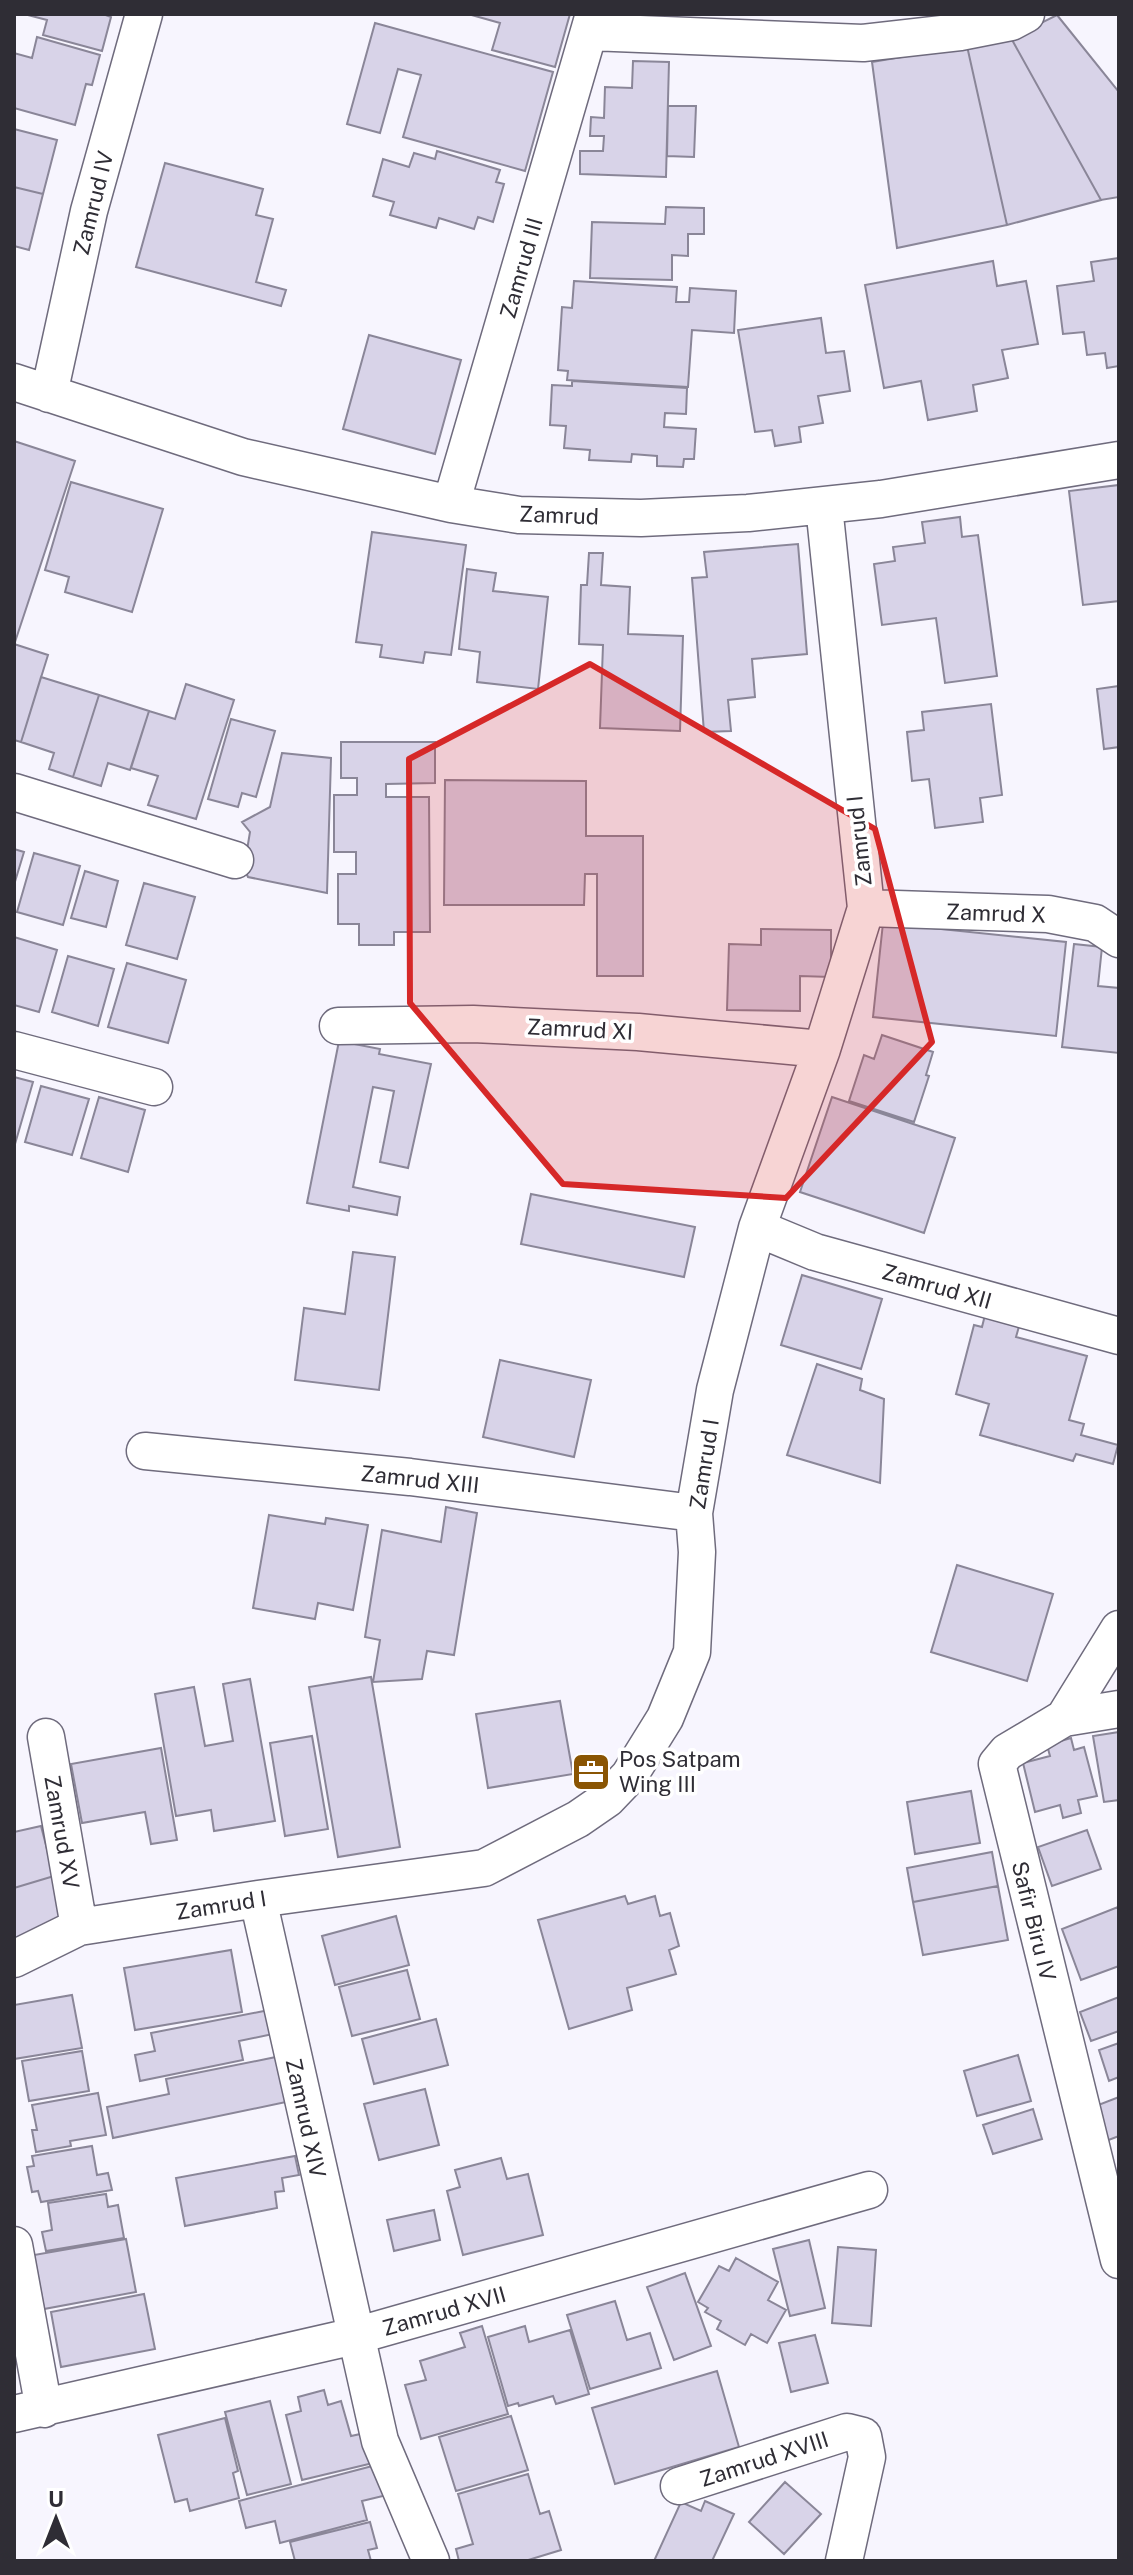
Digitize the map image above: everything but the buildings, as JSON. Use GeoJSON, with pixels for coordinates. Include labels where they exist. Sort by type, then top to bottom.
{"type":"FeatureCollection","features":[{"type":"Feature","properties":{"kind":"street","name":"Zamrud IV"},"geometry":{"type":"LineString","coordinates":[[49,394],[89,211],[144,14]]}},
{"type":"Feature","properties":{"kind":"street"},"geometry":{"type":"LineString","coordinates":[[592,23],[863,43],[960,32],[1011,22],[1026,14]]}},
{"type":"Feature","properties":{"kind":"street","name":"Zamrud III"},"geometry":{"type":"LineString","coordinates":[[451,504],[592,23]]}},
{"type":"Feature","properties":{"kind":"street","name":"Zamrud"},"geometry":{"type":"LineString","coordinates":[[14,382],[243,457],[451,504],[519,515],[641,518],[748,513],[824,506],[1119,460]]}},
{"type":"Feature","properties":{"kind":"street","name":"Zamrud I"},"geometry":{"type":"LineString","coordinates":[[14,1959],[79,1927],[484,1868],[578,1819],[607,1799],[629,1776],[665,1718],[692,1652],[697,1552],[694,1513],[715,1390],[757,1228],[822,1049],[866,908],[824,506]]}},
{"type":"Feature","properties":{"kind":"street"},"geometry":{"type":"LineString","coordinates":[[14,792],[235,860]]}},
{"type":"Feature","properties":{"kind":"street","name":"Zamrud X"},"geometry":{"type":"LineString","coordinates":[[866,908],[1048,914],[1095,923],[1119,939]]}},
{"type":"Feature","properties":{"kind":"street","name":"Zamrud XI"},"geometry":{"type":"LineString","coordinates":[[338,1026],[503,1025],[638,1032],[822,1049]]}},
{"type":"Feature","properties":{"kind":"street"},"geometry":{"type":"LineString","coordinates":[[14,1050],[154,1087]]}},
{"type":"Feature","properties":{"kind":"street","name":"Zamrud XII"},"geometry":{"type":"LineString","coordinates":[[757,1228],[815,1252],[1119,1336]]}},
{"type":"Feature","properties":{"kind":"street","name":"Zamrud XIII"},"geometry":{"type":"LineString","coordinates":[[145,1451],[410,1477],[694,1513]]}},
{"type":"Feature","properties":{"kind":"street","name":"Safir Biru IV"},"geometry":{"type":"LineString","coordinates":[[1119,1629],[1064,1718],[1007,1752],[999,1760],[997,1769],[1119,2260]]}},
{"type":"Feature","properties":{"kind":"street"},"geometry":{"type":"LineString","coordinates":[[1064,1718],[1119,1709]]}},
{"type":"Feature","properties":{"kind":"street","name":"Zamrud XV"},"geometry":{"type":"LineString","coordinates":[[46,1737],[79,1927]]}},
{"type":"Feature","properties":{"kind":"street","name":"Zamrud XIV"},"geometry":{"type":"LineString","coordinates":[[258,1899],[355,2336]]}},
{"type":"Feature","properties":{"kind":"street","name":"Zamrud XVII"},"geometry":{"type":"LineString","coordinates":[[29,2412],[355,2336],[869,2190]]}},
{"type":"Feature","properties":{"kind":"street"},"geometry":{"type":"LineString","coordinates":[[14,2245],[29,2412]]}},
{"type":"Feature","properties":{"kind":"street"},"geometry":{"type":"LineString","coordinates":[[355,2336],[380,2441],[431,2561]]}},
{"type":"Feature","properties":{"kind":"street","name":"Zamrud XVIII"},"geometry":{"type":"LineString","coordinates":[[679,2486],[847,2432],[863,2436],[867,2457],[844,2561]]}},
{"type":"Feature","properties":{"kind":"highlighted area"},"geometry":{"type":"Polygon","coordinates":[[[590,664],[875,829],[932,1042],[786,1198],[563,1184],[410,1003],[409,759],[590,664]]]}},
{"type":"Feature","properties":{"kind":"place","name":"Pos Satpam Wing III"},"geometry":{"type":"Point","coordinates":[591,1772]}}]}
